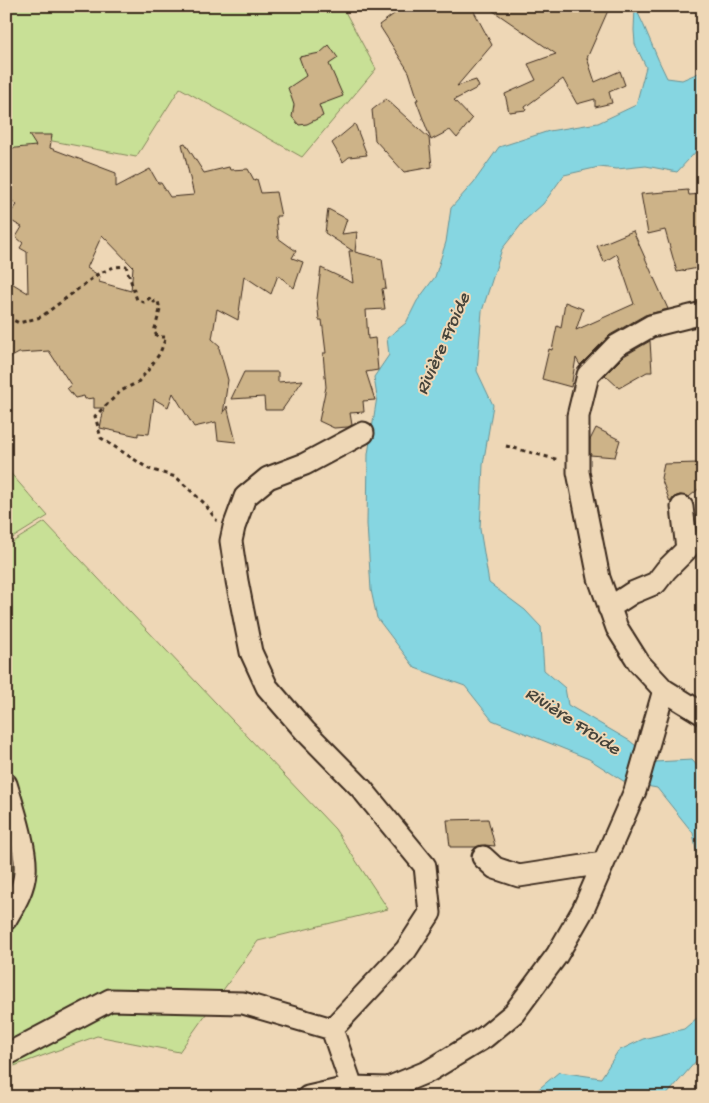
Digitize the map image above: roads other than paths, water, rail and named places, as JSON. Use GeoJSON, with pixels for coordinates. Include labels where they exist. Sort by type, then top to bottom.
{"type":"FeatureCollection","features":[{"type":"Feature","properties":{"kind":"street"},"geometry":{"type":"LineString","coordinates":[[703,313],[651,326],[616,346],[588,375],[578,416],[578,472],[599,578],[616,628],[639,663],[664,690],[703,714]]}},
{"type":"Feature","properties":{"kind":"street"},"geometry":{"type":"LineString","coordinates":[[332,1029],[406,950],[430,913],[425,866],[361,788],[305,731],[267,686],[251,652],[231,541],[245,496],[268,478],[305,464],[363,433]]}},
{"type":"Feature","properties":{"kind":"street"},"geometry":{"type":"LineString","coordinates":[[609,608],[632,593],[656,583],[687,549],[682,507]]}},
{"type":"Feature","properties":{"kind":"street"},"geometry":{"type":"LineString","coordinates":[[308,1097],[352,1087],[388,1088],[429,1071],[485,1037],[514,1013],[557,955],[582,910],[635,791],[664,690]]}},
{"type":"Feature","properties":{"kind":"street"},"geometry":{"type":"LineString","coordinates":[[6,784],[14,808],[23,851],[25,873],[19,895],[6,919]]}},
{"type":"Feature","properties":{"kind":"street"},"geometry":{"type":"LineString","coordinates":[[483,857],[495,868],[519,876],[603,863]]}},
{"type":"Feature","properties":{"kind":"street"},"geometry":{"type":"LineString","coordinates":[[6,1055],[110,1000],[242,1003],[332,1029]]}},
{"type":"Feature","properties":{"kind":"street"},"geometry":{"type":"LineString","coordinates":[[332,1029],[352,1087]]}},
{"type":"Feature","properties":{"kind":"water","name":"Rivière Froide"},"geometry":{"type":"Polygon","coordinates":[[[635,7],[667,78],[682,80],[703,71],[703,144],[677,172],[646,166],[617,169],[599,167],[564,175],[543,204],[525,220],[502,249],[482,311],[477,371],[493,405],[483,465],[480,529],[489,583],[525,610],[541,627],[544,670],[565,688],[568,705],[630,741],[655,762],[692,760],[703,772],[703,889],[693,833],[657,788],[625,782],[589,759],[492,720],[465,686],[415,668],[377,618],[371,590],[367,524],[368,454],[377,397],[374,377],[389,355],[387,338],[406,323],[417,301],[435,277],[446,242],[451,208],[474,182],[499,147],[549,131],[598,123],[636,105],[646,67],[635,44],[635,7]]]}},
{"type":"Feature","properties":{"kind":"water"},"geometry":{"type":"Polygon","coordinates":[[[703,1013],[703,1053],[665,1097],[529,1097],[559,1072],[601,1078],[618,1051],[643,1039],[684,1029],[703,1013]]]}}]}
